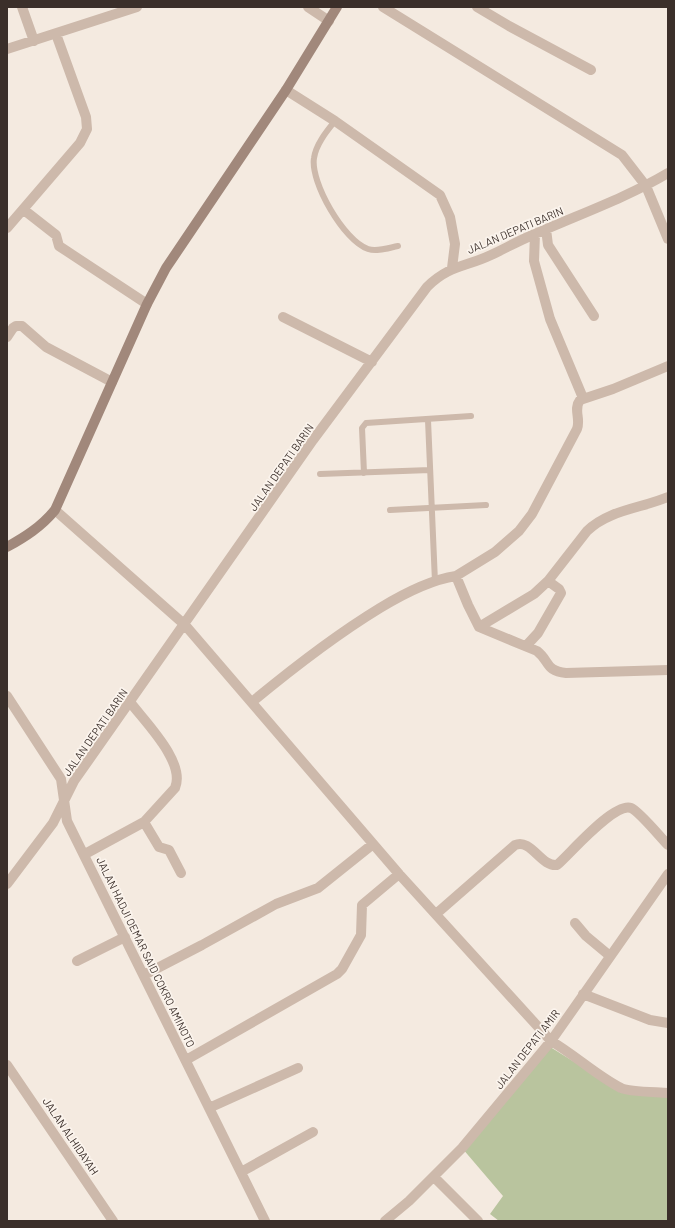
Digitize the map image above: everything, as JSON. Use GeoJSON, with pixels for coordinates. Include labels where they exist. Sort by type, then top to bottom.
{"type":"FeatureCollection","features":[{"type":"Feature","properties":{"kind":"main road"},"geometry":{"type":"LineString","coordinates":[[7,547],[29,534],[45,521],[54,510],[147,304],[166,268],[286,90],[337,7]]}},
{"type":"Feature","properties":{"kind":"street"},"geometry":{"type":"LineString","coordinates":[[22,7],[34,41]]}},
{"type":"Feature","properties":{"kind":"street"},"geometry":{"type":"LineString","coordinates":[[7,50],[56,34],[116,10],[137,7]]}},
{"type":"Feature","properties":{"kind":"street"},"geometry":{"type":"LineString","coordinates":[[308,7],[329,20]]}},
{"type":"Feature","properties":{"kind":"street"},"geometry":{"type":"LineString","coordinates":[[383,7],[612,147],[622,155],[646,186],[668,239]]}},
{"type":"Feature","properties":{"kind":"street"},"geometry":{"type":"LineString","coordinates":[[477,7],[591,70]]}},
{"type":"Feature","properties":{"kind":"street"},"geometry":{"type":"LineString","coordinates":[[7,228],[80,143],[87,129],[86,117],[56,34]]}},
{"type":"Feature","properties":{"kind":"street"},"geometry":{"type":"LineString","coordinates":[[286,90],[335,121],[440,195],[450,217],[455,244],[452,268]]}},
{"type":"Feature","properties":{"kind":"street","name":"JALAN DEPATI BARIN"},"geometry":{"type":"LineString","coordinates":[[7,884],[53,823],[74,782],[313,440],[427,287],[438,276],[452,268],[489,256],[535,237],[546,229],[646,186],[668,173]]}},
{"type":"Feature","properties":{"kind":"street"},"geometry":{"type":"LineString","coordinates":[[24,210],[56,235],[59,246],[147,304]]}},
{"type":"Feature","properties":{"kind":"street"},"geometry":{"type":"LineString","coordinates":[[546,229],[548,245]]}},
{"type":"Feature","properties":{"kind":"street"},"geometry":{"type":"LineString","coordinates":[[583,398],[550,319],[534,261],[535,237],[548,245],[594,316]]}},
{"type":"Feature","properties":{"kind":"street"},"geometry":{"type":"LineString","coordinates":[[283,317],[372,362]]}},
{"type":"Feature","properties":{"kind":"street"},"geometry":{"type":"LineString","coordinates":[[7,338],[13,328],[22,326],[46,347],[112,382]]}},
{"type":"Feature","properties":{"kind":"street"},"geometry":{"type":"LineString","coordinates":[[252,702],[300,663],[353,625],[402,596],[435,582],[456,576],[495,552],[515,535],[532,514],[574,436],[578,423],[577,406],[583,398],[613,389],[668,366]]}},
{"type":"Feature","properties":{"kind":"street"},"geometry":{"type":"LineString","coordinates":[[480,627],[534,594],[548,581],[594,524],[610,516],[668,497]]}},
{"type":"Feature","properties":{"kind":"street"},"geometry":{"type":"LineString","coordinates":[[54,510],[185,625],[399,874],[551,1041],[573,1054],[593,1071],[623,1089],[668,1093]]}},
{"type":"Feature","properties":{"kind":"street"},"geometry":{"type":"LineString","coordinates":[[456,576],[468,606],[480,627],[539,652],[545,663],[557,672],[668,670]]}},
{"type":"Feature","properties":{"kind":"street"},"geometry":{"type":"LineString","coordinates":[[526,646],[538,633],[561,593],[560,589],[548,581]]}},
{"type":"Feature","properties":{"kind":"street","name":"JALAN HADJI OEMAR SAID COKRO AMINOTO"},"geometry":{"type":"LineString","coordinates":[[7,696],[61,779],[67,821],[85,854],[265,1221]]}},
{"type":"Feature","properties":{"kind":"street"},"geometry":{"type":"LineString","coordinates":[[85,854],[144,822],[175,788],[178,780],[172,757],[130,702]]}},
{"type":"Feature","properties":{"kind":"street"},"geometry":{"type":"LineString","coordinates":[[436,914],[515,845],[525,845],[549,864],[557,865],[607,817],[625,808],[630,807],[634,809],[668,846]]}},
{"type":"Feature","properties":{"kind":"street"},"geometry":{"type":"LineString","coordinates":[[144,822],[159,847],[169,850],[181,873]]}},
{"type":"Feature","properties":{"kind":"street"},"geometry":{"type":"LineString","coordinates":[[144,975],[202,946],[282,901],[318,888],[373,844]]}},
{"type":"Feature","properties":{"kind":"street"},"geometry":{"type":"LineString","coordinates":[[186,1060],[337,974],[342,969],[361,935],[362,904],[399,874]]}},
{"type":"Feature","properties":{"kind":"street","name":"JALAN DEPATI AMIR"},"geometry":{"type":"LineString","coordinates":[[385,1221],[434,1177],[462,1148],[551,1041],[610,956],[664,887],[668,874]]}},
{"type":"Feature","properties":{"kind":"street"},"geometry":{"type":"LineString","coordinates":[[575,923],[586,936],[610,956]]}},
{"type":"Feature","properties":{"kind":"street"},"geometry":{"type":"LineString","coordinates":[[76,961],[125,937]]}},
{"type":"Feature","properties":{"kind":"street"},"geometry":{"type":"LineString","coordinates":[[583,994],[650,1020],[668,1023]]}},
{"type":"Feature","properties":{"kind":"street","name":"JALAN ALHIDAYAH"},"geometry":{"type":"LineString","coordinates":[[7,1065],[113,1221]]}},
{"type":"Feature","properties":{"kind":"street"},"geometry":{"type":"LineString","coordinates":[[209,1108],[298,1068]]}},
{"type":"Feature","properties":{"kind":"street"},"geometry":{"type":"LineString","coordinates":[[241,1172],[313,1132]]}},
{"type":"Feature","properties":{"kind":"street"},"geometry":{"type":"LineString","coordinates":[[434,1177],[478,1221]]}},
{"type":"Feature","properties":{"kind":"lane"},"geometry":{"type":"LineString","coordinates":[[335,121],[316,149],[313,161],[318,181],[326,202],[356,242],[366,248],[381,250],[398,246]]}},
{"type":"Feature","properties":{"kind":"lane"},"geometry":{"type":"LineString","coordinates":[[364,473],[362,428],[364,424],[371,421],[428,420],[471,416]]}},
{"type":"Feature","properties":{"kind":"lane"},"geometry":{"type":"LineString","coordinates":[[428,420],[435,582]]}},
{"type":"Feature","properties":{"kind":"lane"},"geometry":{"type":"LineString","coordinates":[[320,474],[430,470]]}},
{"type":"Feature","properties":{"kind":"lane"},"geometry":{"type":"LineString","coordinates":[[390,510],[486,505]]}},
{"type":"Feature","properties":{"kind":"green space"},"geometry":{"type":"Polygon","coordinates":[[[547,1045],[592,1073],[619,1087],[668,1094],[668,1221],[499,1221],[490,1214],[503,1196],[462,1148],[547,1045]]]}}]}
